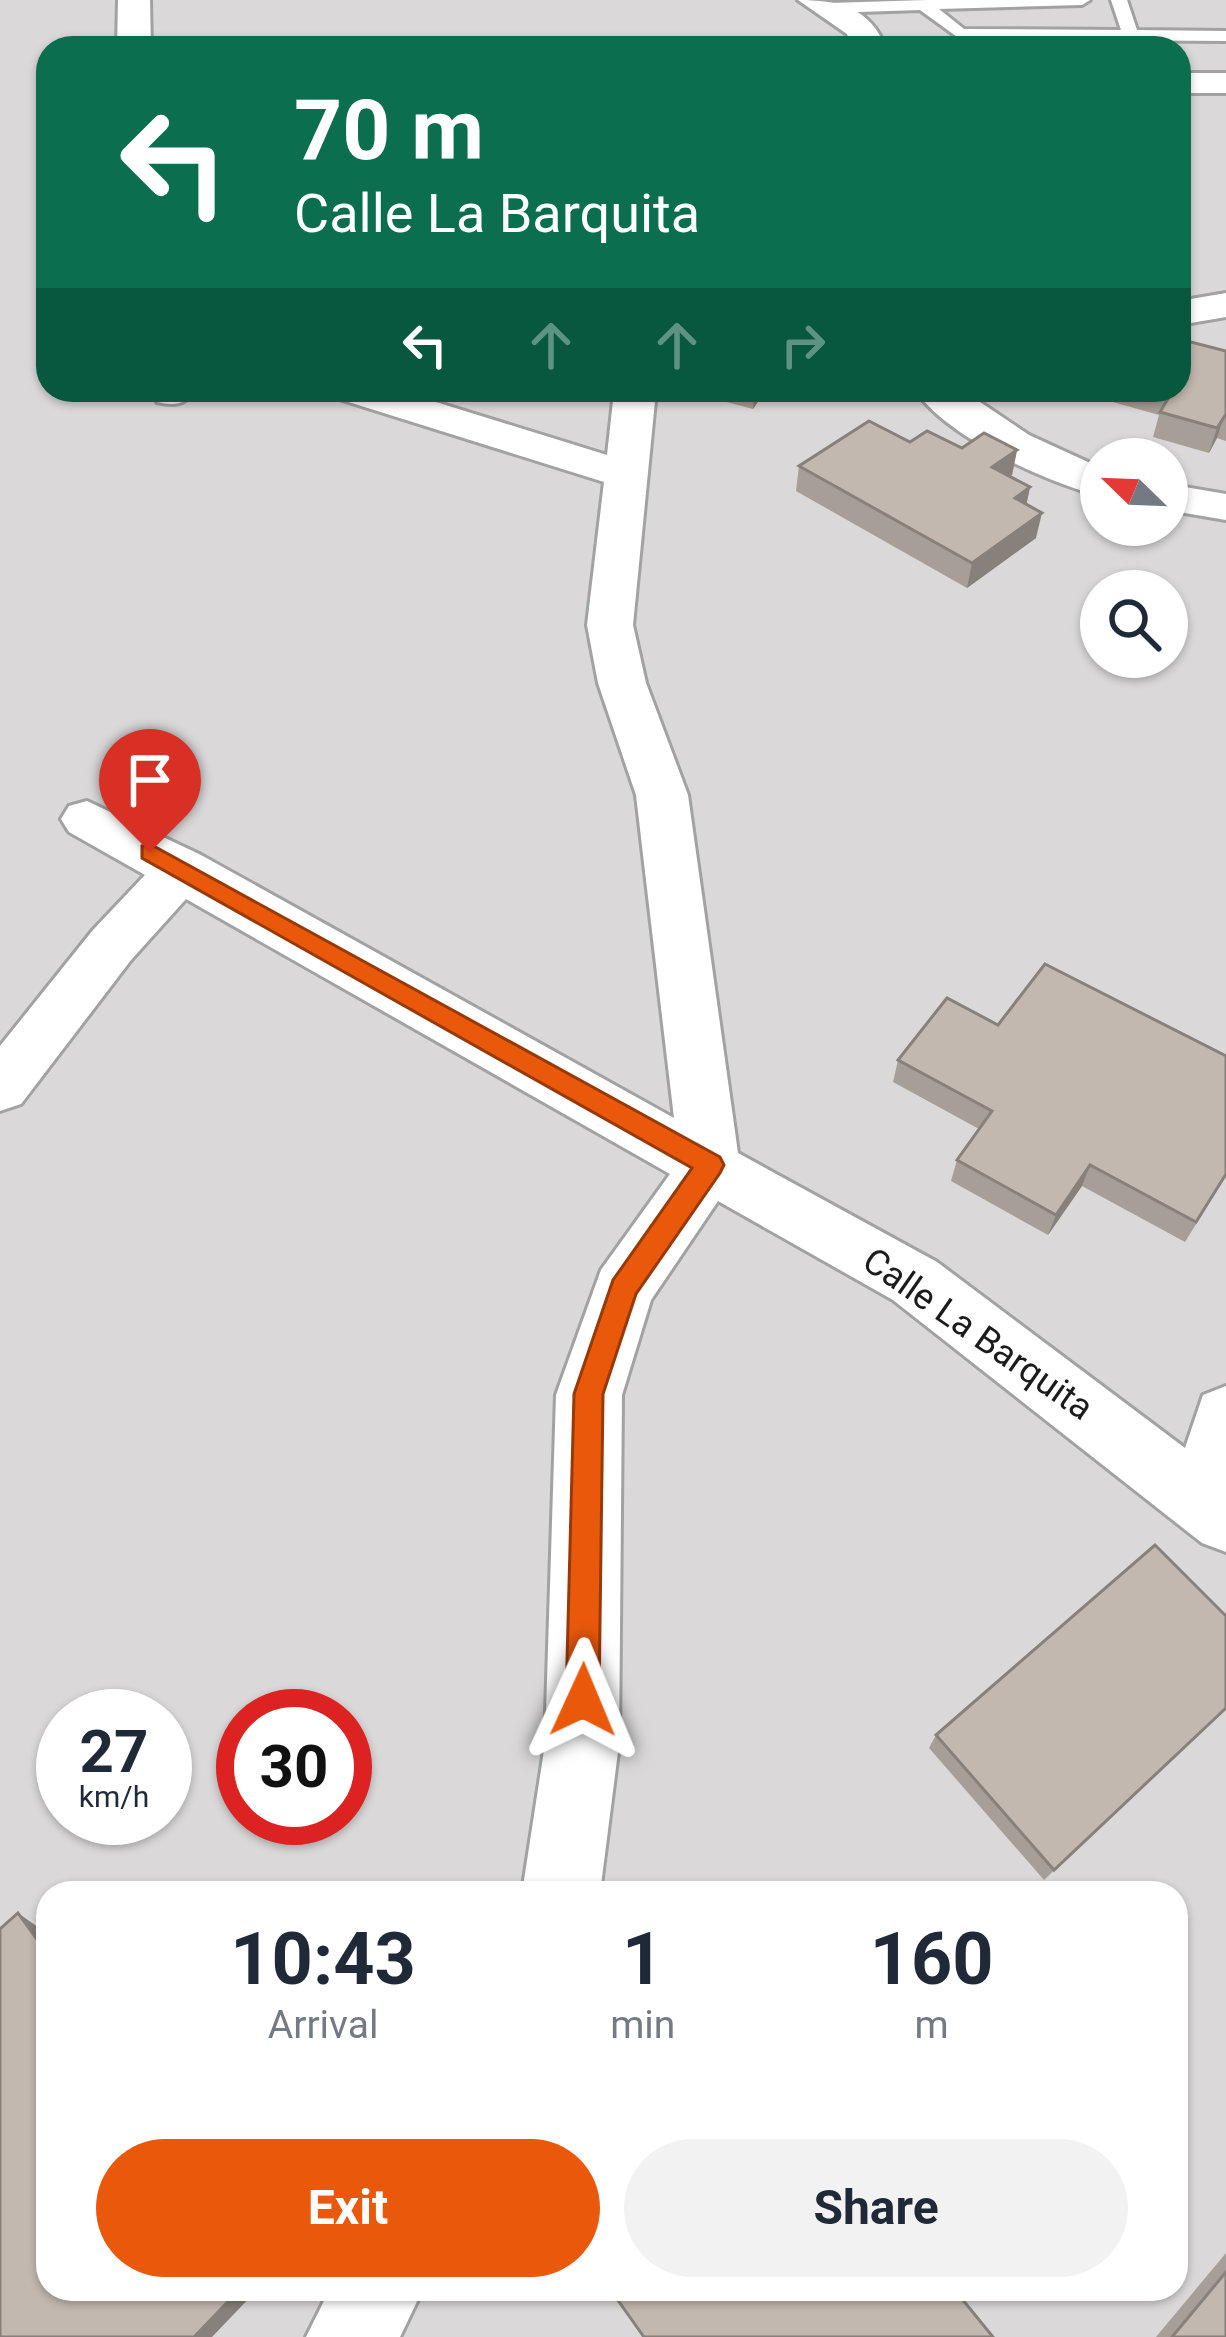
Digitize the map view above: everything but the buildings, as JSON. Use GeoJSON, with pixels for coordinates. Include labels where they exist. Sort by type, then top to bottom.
{"type":"FeatureCollection","features":[{"type":"Feature","properties":{"kind":"street"},"geometry":{"type":"LineString","coordinates":[[134,0],[134,36]]}},
{"type":"Feature","properties":{"kind":"street"},"geometry":{"type":"LineString","coordinates":[[822,4],[862,29],[865,36]]}},
{"type":"Feature","properties":{"kind":"street"},"geometry":{"type":"LineString","coordinates":[[1191,83],[1226,83]]}},
{"type":"Feature","properties":{"kind":"street"},"geometry":{"type":"LineString","coordinates":[[1191,311],[1226,305]]}},
{"type":"Feature","properties":{"kind":"street"},"geometry":{"type":"LineString","coordinates":[[392,402],[626,475]]}},
{"type":"Feature","properties":{"kind":"street"},"geometry":{"type":"LineString","coordinates":[[563,1881],[582,1744],[589,1394],[623,1289],[710,1165],[662,795],[622,682],[610,625],[634,402]]}},
{"type":"Feature","properties":{"kind":"street"},"geometry":{"type":"LineString","coordinates":[[951,402],[978,424],[1080,475]]}},
{"type":"Feature","properties":{"kind":"street"},"geometry":{"type":"LineString","coordinates":[[1188,500],[1226,507]]}},
{"type":"Feature","properties":{"kind":"street","name":"Calle La Barquita"},"geometry":{"type":"LineString","coordinates":[[87,819],[914,1281],[1216,1511]]}},
{"type":"Feature","properties":{"kind":"street"},"geometry":{"type":"LineString","coordinates":[[0,1088],[112,945],[182,869]]}},
{"type":"Feature","properties":{"kind":"street"},"geometry":{"type":"LineString","coordinates":[[1216,1511],[1226,1416]]}},
{"type":"Feature","properties":{"kind":"street"},"geometry":{"type":"LineString","coordinates":[[350,2337],[372,2301]]}},
{"type":"Feature","properties":{"kind":"lane"},"geometry":{"type":"LineString","coordinates":[[822,4],[1082,0]]}},
{"type":"Feature","properties":{"kind":"lane"},"geometry":{"type":"LineString","coordinates":[[1120,0],[1130,34]]}},
{"type":"Feature","properties":{"kind":"lane"},"geometry":{"type":"LineString","coordinates":[[921,2],[960,34],[1226,36]]}},
{"type":"Feature","properties":{"kind":"shaded area"},"geometry":{"type":"Polygon","coordinates":[[[0,0],[1226,0],[1226,2337],[0,2337],[0,0]]]}},
{"type":"Feature","properties":{"kind":"route"},"geometry":{"type":"LineString","coordinates":[[150,852],[710,1165],[623,1289],[589,1394],[583,1700]]}}]}
